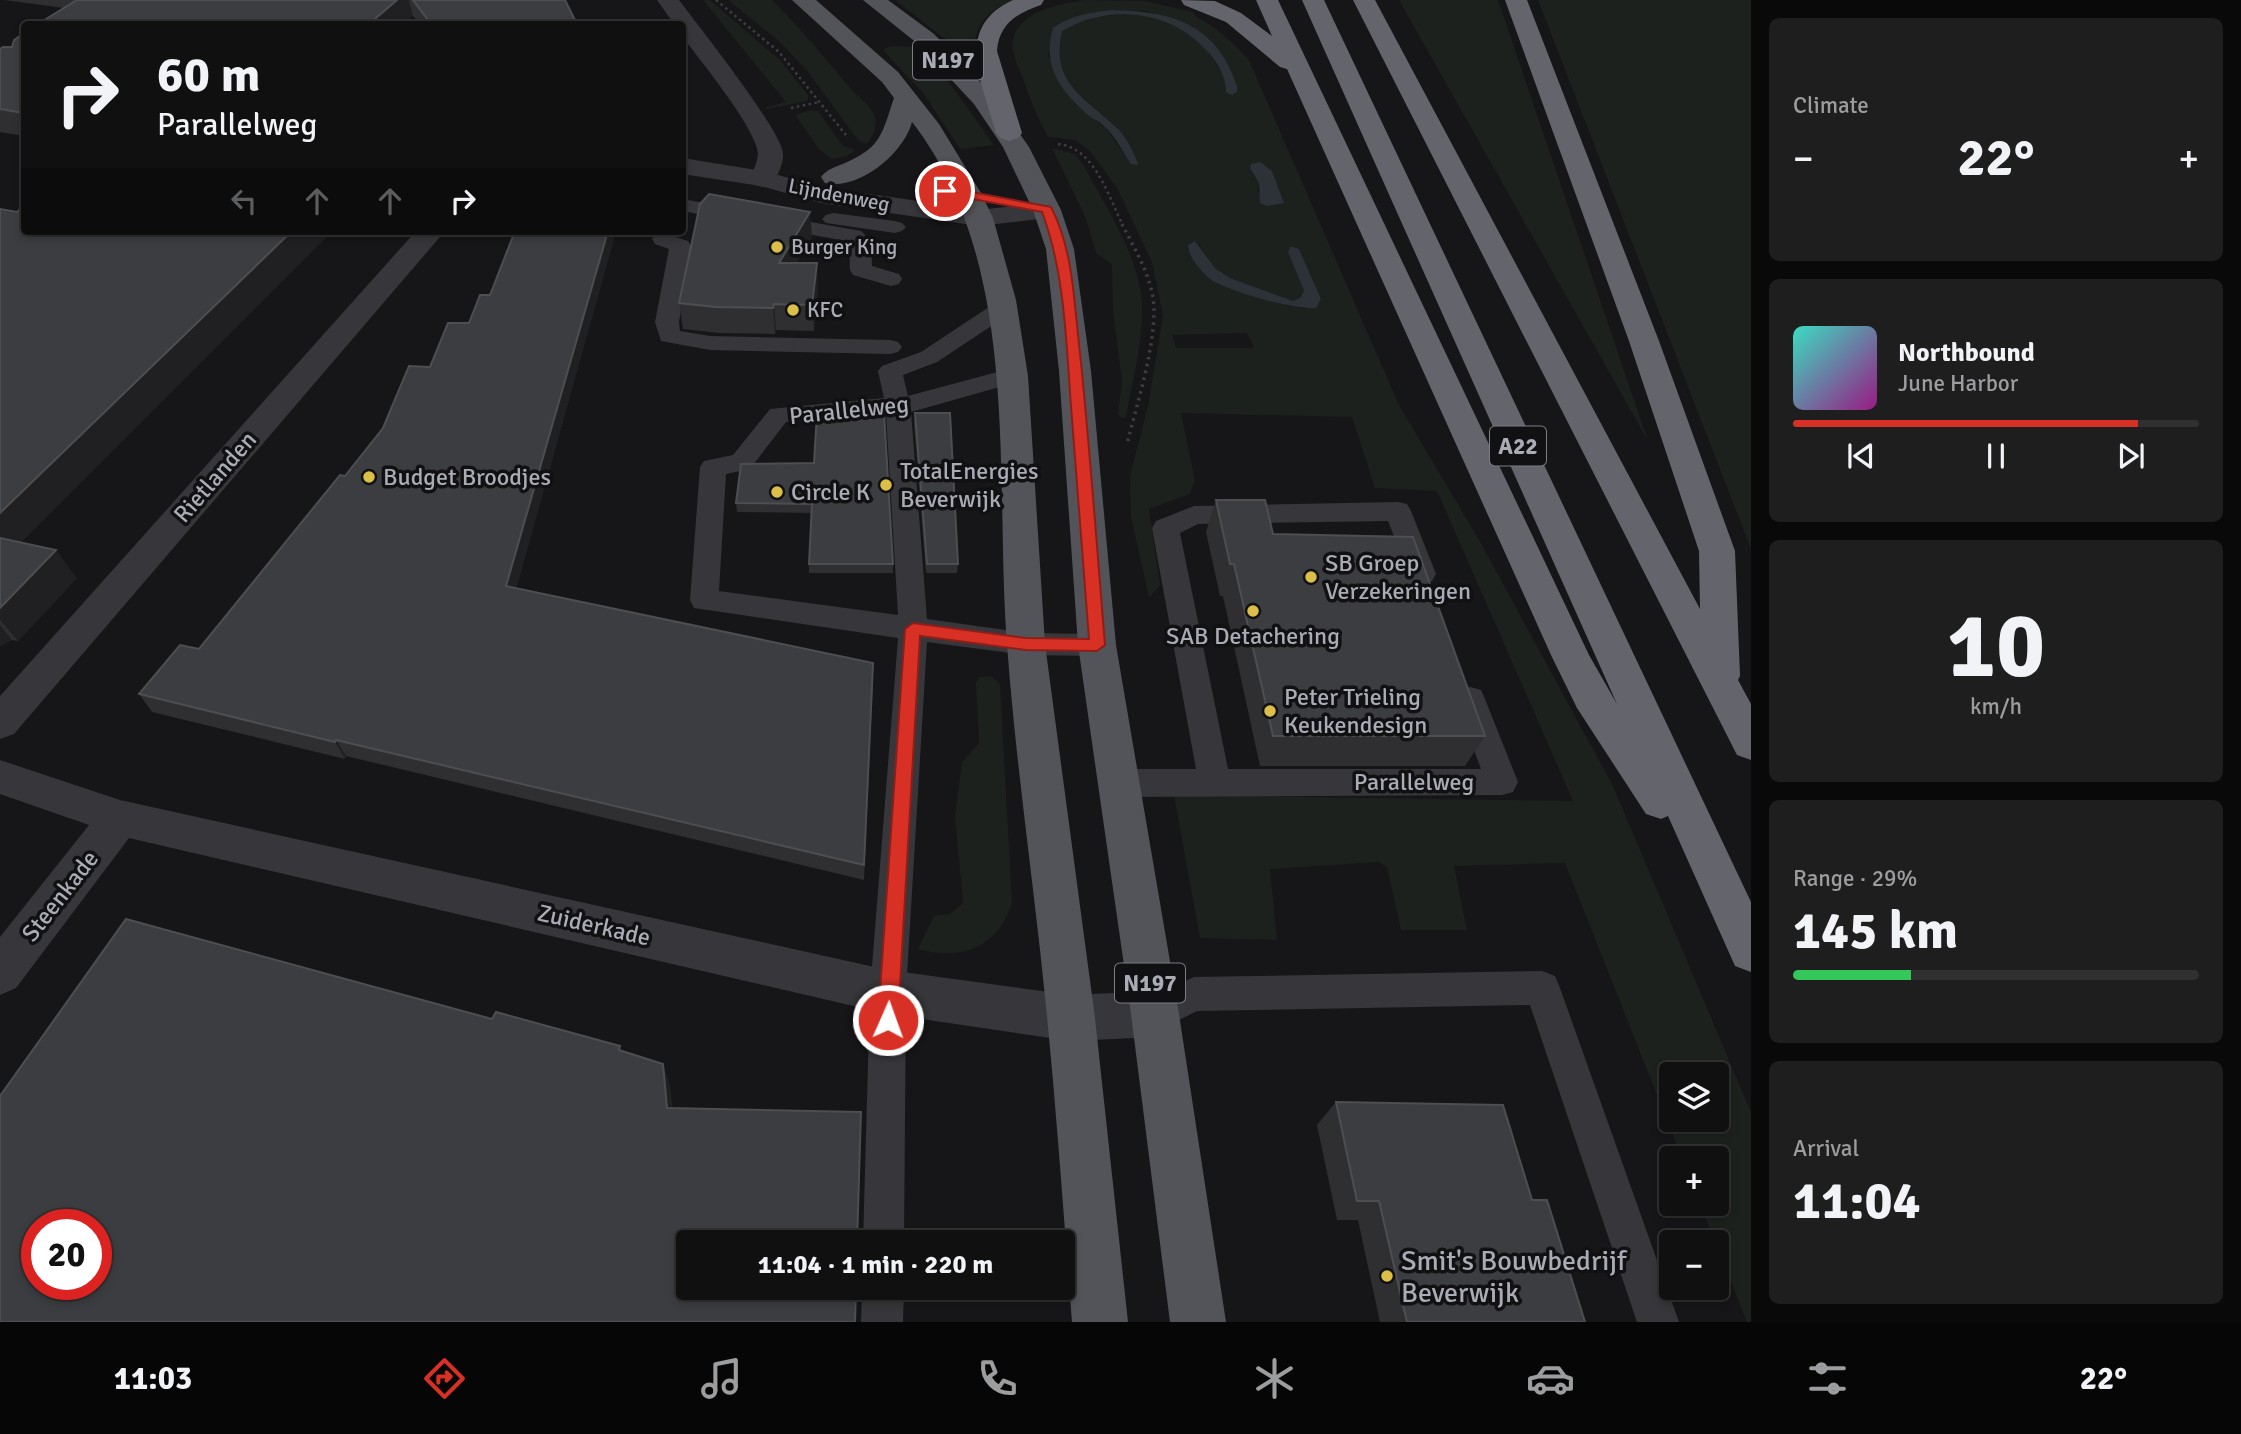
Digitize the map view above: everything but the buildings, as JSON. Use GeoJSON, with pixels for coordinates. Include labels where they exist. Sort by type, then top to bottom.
{"type":"FeatureCollection","features":[{"type":"Feature","properties":{"kind":"highway"},"geometry":{"type":"LineString","coordinates":[[1009,134],[986,51],[986,37],[993,24],[1007,11],[1033,0]]}},
{"type":"Feature","properties":{"kind":"highway","name":"A22"},"geometry":{"type":"LineString","coordinates":[[1192,0],[1223,10],[1244,22],[1300,73]]}},
{"type":"Feature","properties":{"kind":"highway","name":"A22"},"geometry":{"type":"LineString","coordinates":[[1267,0],[1591,697],[1724,892]]}},
{"type":"Feature","properties":{"kind":"highway","name":"A22"},"geometry":{"type":"LineString","coordinates":[[1313,0],[1751,951]]}},
{"type":"Feature","properties":{"kind":"highway","name":"A22"},"geometry":{"type":"LineString","coordinates":[[1364,0],[1751,743]]}},
{"type":"Feature","properties":{"kind":"highway","name":"A22"},"geometry":{"type":"LineString","coordinates":[[1516,0],[1644,341],[1717,551],[1721,685]]}},
{"type":"Feature","properties":{"kind":"main road","name":"N197"},"geometry":{"type":"LineString","coordinates":[[803,0],[874,61],[907,96],[938,141],[974,206],[1003,308],[1012,376],[1026,644],[1071,1018],[1100,1322]]}},
{"type":"Feature","properties":{"kind":"main road","name":"N197"},"geometry":{"type":"LineString","coordinates":[[874,0],[916,31],[955,66],[1009,134],[1047,210],[1065,268],[1097,645],[1119,783],[1175,1004],[1198,1322]]}},
{"type":"Feature","properties":{"kind":"main road"},"geometry":{"type":"LineString","coordinates":[[834,177],[883,152],[895,135],[907,96]]}},
{"type":"Feature","properties":{"kind":"street"},"geometry":{"type":"LineString","coordinates":[[668,0],[683,21]]}},
{"type":"Feature","properties":{"kind":"street"},"geometry":{"type":"LineString","coordinates":[[686,25],[769,145],[771,156],[763,179]]}},
{"type":"Feature","properties":{"kind":"street","name":"Lijndenweg"},"geometry":{"type":"LineString","coordinates":[[686,167],[763,179],[821,195],[1047,210]]}},
{"type":"Feature","properties":{"kind":"street","name":"Lijndenweg"},"geometry":{"type":"LineString","coordinates":[[763,179],[834,177],[974,206]]}},
{"type":"Feature","properties":{"kind":"street","name":"Rietlanden"},"geometry":{"type":"LineString","coordinates":[[0,723],[427,235]]}},
{"type":"Feature","properties":{"kind":"street","name":"Zuiderkade"},"geometry":{"type":"LineString","coordinates":[[0,777],[120,818],[888,992],[1071,1018],[1175,1004]]}},
{"type":"Feature","properties":{"kind":"street","name":"Steenkade"},"geometry":{"type":"LineString","coordinates":[[0,973],[120,818]]}},
{"type":"Feature","properties":{"kind":"lane"},"geometry":{"type":"LineString","coordinates":[[686,198],[895,227]]}},
{"type":"Feature","properties":{"kind":"lane"},"geometry":{"type":"LineString","coordinates":[[686,206],[853,236],[860,241],[861,270],[891,279]]}},
{"type":"Feature","properties":{"kind":"lane"},"geometry":{"type":"LineString","coordinates":[[663,239],[680,246],[667,322],[669,336],[710,343],[890,359],[929,358],[1003,308]]}},
{"type":"Feature","properties":{"kind":"lane"},"geometry":{"type":"LineString","coordinates":[[883,1230],[888,992],[913,629],[898,405],[890,359]]}},
{"type":"Feature","properties":{"kind":"lane","name":"Parallelweg"},"geometry":{"type":"LineString","coordinates":[[1012,376],[918,403],[779,415],[741,463],[713,467],[704,600],[1026,644],[1097,645]]}},
{"type":"Feature","properties":{"kind":"lane"},"geometry":{"type":"LineString","coordinates":[[779,415],[781,388]]}},
{"type":"Feature","properties":{"kind":"lane"},"geometry":{"type":"LineString","coordinates":[[1214,782],[1166,527],[1194,514],[1398,511],[1433,601]]}},
{"type":"Feature","properties":{"kind":"lane","name":"Parallelweg"},"geometry":{"type":"LineString","coordinates":[[1119,783],[1502,782],[1463,679]]}},
{"type":"Feature","properties":{"kind":"lane"},"geometry":{"type":"LineString","coordinates":[[1175,1004],[1542,988],[1658,1322]]}},
{"type":"Feature","properties":{"kind":"lane"},"geometry":{"type":"LineString","coordinates":[[882,1322],[883,1300]]}},
{"type":"Feature","properties":{"kind":"path"},"geometry":{"type":"LineString","coordinates":[[716,0],[736,19],[767,41],[821,102]]}},
{"type":"Feature","properties":{"kind":"shaded area"},"geometry":{"type":"Polygon","coordinates":[[[703,0],[710,0],[781,61],[808,95],[808,101],[767,109],[766,107],[786,102],[703,0]]]}},
{"type":"Feature","properties":{"kind":"shaded area"},"geometry":{"type":"Polygon","coordinates":[[[728,0],[772,0],[783,11],[872,110],[875,126],[866,144],[858,140],[808,72],[780,42],[728,0]]]}},
{"type":"Feature","properties":{"kind":"shaded area"},"geometry":{"type":"Polygon","coordinates":[[[895,0],[1013,0],[984,20],[977,34],[975,52],[968,57],[895,0]]]}},
{"type":"Feature","properties":{"kind":"shaded area"},"geometry":{"type":"Polygon","coordinates":[[[1085,0],[1144,1],[1193,12],[1224,35],[1249,60],[1399,405],[1482,545],[1613,786],[1751,1112],[1751,1322],[1747,1322],[1729,1277],[1729,1230],[1710,1230],[1705,1216],[1729,1216],[1729,1146],[1677,1146],[1672,1132],[1729,1132],[1729,1062],[1659,1062],[1659,1100],[1565,863],[1454,866],[1467,930],[1401,930],[1387,867],[1379,862],[1270,869],[1277,940],[1200,938],[1174,795],[1573,801],[1437,491],[1375,488],[1352,417],[1181,413],[1195,480],[1190,494],[1149,509],[1160,586],[1149,597],[1131,517],[1130,476],[1148,406],[1163,316],[1152,262],[1117,188],[1090,151],[1075,140],[1048,137],[1016,61],[1013,40],[1017,30],[1032,15],[1053,6],[1085,0]],[[1111,10],[1063,21],[1048,56],[1089,116],[1105,127],[1131,164],[1138,162],[1124,136],[1083,98],[1066,77],[1060,49],[1062,31],[1111,15],[1129,14],[1164,20],[1193,36],[1237,91],[1201,32],[1147,11],[1111,10]],[[1250,168],[1259,183],[1258,192],[1283,202],[1272,171],[1250,168]],[[1196,241],[1188,250],[1242,288],[1256,295],[1305,309],[1321,299],[1299,249],[1291,246],[1288,252],[1304,291],[1300,298],[1293,301],[1230,278],[1216,269],[1196,241]],[[1247,333],[1172,335],[1176,348],[1254,348],[1247,333]]]}},
{"type":"Feature","properties":{"kind":"shaded area"},"geometry":{"type":"Polygon","coordinates":[[[1399,0],[1498,0],[1648,441],[1399,0]]]}},
{"type":"Feature","properties":{"kind":"shaded area"},"geometry":{"type":"Polygon","coordinates":[[[1538,0],[1751,0],[1751,549],[1538,0]]]}},
{"type":"Feature","properties":{"kind":"shaded area"},"geometry":{"type":"Polygon","coordinates":[[[1111,10],[1153,13],[1189,25],[1217,48],[1237,86],[1237,92],[1232,95],[1226,92],[1220,69],[1206,50],[1191,36],[1157,19],[1118,14],[1080,22],[1062,31],[1061,65],[1066,78],[1083,99],[1121,133],[1132,149],[1137,165],[1131,164],[1114,137],[1089,116],[1062,87],[1056,77],[1050,55],[1053,28],[1073,17],[1111,10]]]}},
{"type":"Feature","properties":{"kind":"shaded area"},"geometry":{"type":"Polygon","coordinates":[[[891,46],[913,47],[951,85],[994,145],[960,149],[924,94],[883,50],[891,46]]]}},
{"type":"Feature","properties":{"kind":"shaded area"},"geometry":{"type":"Polygon","coordinates":[[[811,110],[818,111],[843,146],[856,150],[845,157],[832,159],[819,149],[795,115],[811,110]]]}},
{"type":"Feature","properties":{"kind":"shaded area"},"geometry":{"type":"Polygon","coordinates":[[[1052,148],[1075,154],[1083,164],[1117,227],[1137,276],[1141,293],[1142,322],[1126,417],[1122,418],[1118,414],[1122,382],[1113,311],[1112,264],[1096,253],[1085,216],[1052,148]]]}},
{"type":"Feature","properties":{"kind":"shaded area"},"geometry":{"type":"Polygon","coordinates":[[[1260,162],[1272,171],[1284,203],[1267,206],[1260,203],[1259,183],[1250,168],[1251,164],[1260,162]]]}},
{"type":"Feature","properties":{"kind":"shaded area"},"geometry":{"type":"Polygon","coordinates":[[[1195,241],[1216,269],[1230,278],[1293,301],[1300,298],[1304,291],[1288,252],[1291,246],[1299,249],[1321,299],[1316,308],[1293,306],[1249,295],[1213,281],[1193,260],[1188,245],[1195,241]]]}},
{"type":"Feature","properties":{"kind":"shaded area"},"geometry":{"type":"Polygon","coordinates":[[[991,676],[1000,684],[1012,903],[997,931],[976,947],[949,953],[918,949],[934,916],[950,914],[963,903],[955,816],[962,762],[979,743],[976,683],[979,677],[991,676]]]}},
{"type":"Feature","properties":{"kind":"place","name":"Burger King"},"geometry":{"type":"Point","coordinates":[777,247]}},
{"type":"Feature","properties":{"kind":"place","name":"KFC"},"geometry":{"type":"Point","coordinates":[793,310]}},
{"type":"Feature","properties":{"kind":"place","name":"Budget Broodjes"},"geometry":{"type":"Point","coordinates":[369,477]}},
{"type":"Feature","properties":{"kind":"place","name":"TotalEnergies Beverwijk"},"geometry":{"type":"Point","coordinates":[886,485]}},
{"type":"Feature","properties":{"kind":"place","name":"Circle K"},"geometry":{"type":"Point","coordinates":[777,492]}},
{"type":"Feature","properties":{"kind":"place","name":"SB Groep Verzekeringen"},"geometry":{"type":"Point","coordinates":[1311,577]}},
{"type":"Feature","properties":{"kind":"place","name":"SAB Detachering"},"geometry":{"type":"Point","coordinates":[1253,611]}},
{"type":"Feature","properties":{"kind":"place","name":"Peter Trieling Keukendesign"},"geometry":{"type":"Point","coordinates":[1270,711]}},
{"type":"Feature","properties":{"kind":"place","name":"Smit's Bouwbedrijf Beverwijk"},"geometry":{"type":"Point","coordinates":[1387,1276]}},
{"type":"Feature","properties":{"kind":"route"},"geometry":{"type":"LineString","coordinates":[[888,1020],[913,629],[1026,644],[1097,645],[1065,268],[1057,237],[1047,210],[968,193],[945,191]]}}]}
